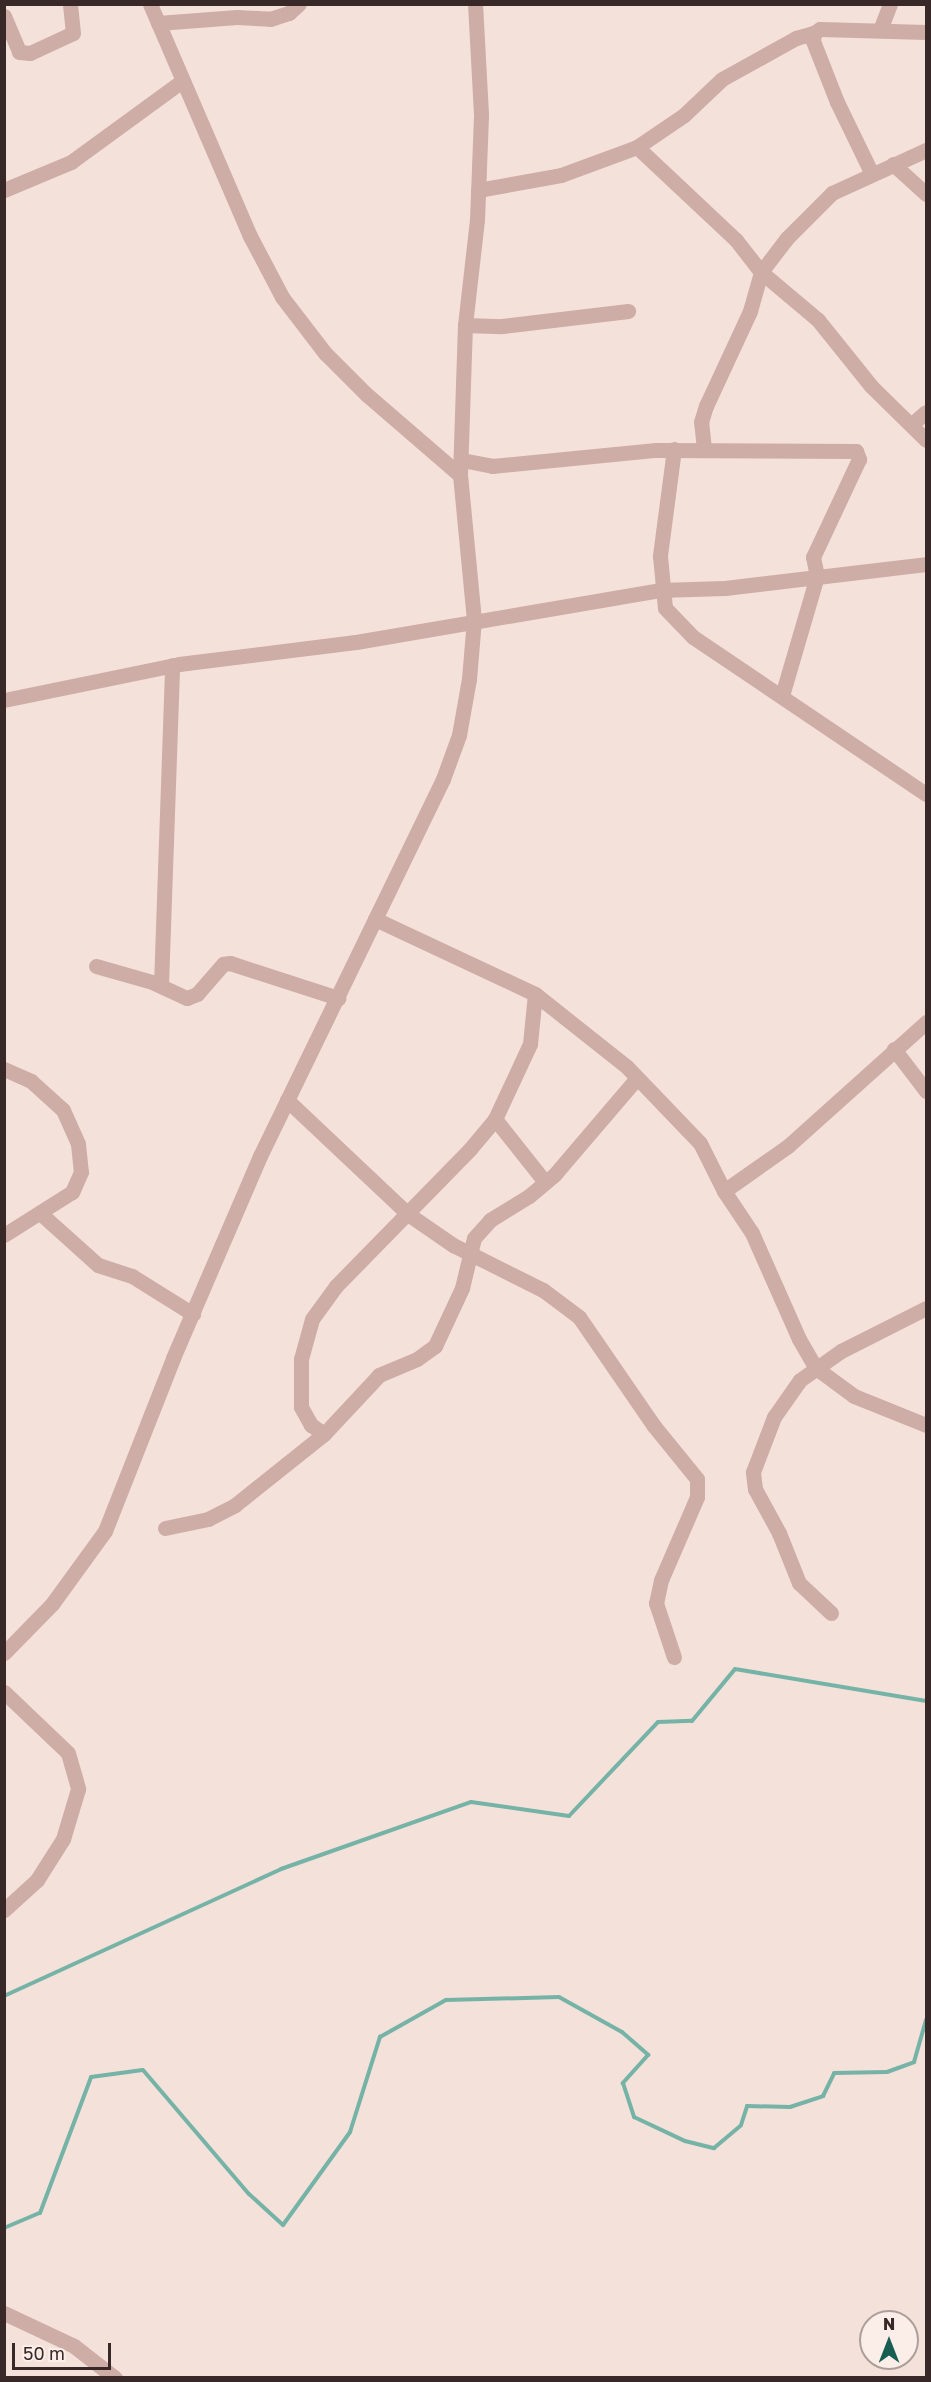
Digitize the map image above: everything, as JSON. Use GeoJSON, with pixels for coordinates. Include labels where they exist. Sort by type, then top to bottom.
{"type":"FeatureCollection","features":[{"type":"Feature","properties":{"kind":"street"},"geometry":{"type":"LineString","coordinates":[[4,16],[19,52],[30,53],[73,33],[70,4]]}},
{"type":"Feature","properties":{"kind":"street"},"geometry":{"type":"LineString","coordinates":[[150,4],[250,236],[282,297],[325,353],[358,386],[461,468],[674,449],[837,448],[860,454],[813,557],[817,576],[782,696]]}},
{"type":"Feature","properties":{"kind":"street"},"geometry":{"type":"LineString","coordinates":[[158,23],[279,18],[299,4]]}},
{"type":"Feature","properties":{"kind":"street"},"geometry":{"type":"LineString","coordinates":[[4,1653],[52,1604],[105,1531],[193,1314],[287,1100],[338,998],[456,744],[470,679],[474,620],[461,468],[465,325],[478,190],[481,114],[475,4]]}},
{"type":"Feature","properties":{"kind":"street"},"geometry":{"type":"LineString","coordinates":[[880,30],[890,4]]}},
{"type":"Feature","properties":{"kind":"street"},"geometry":{"type":"LineString","coordinates":[[478,190],[561,175],[637,147],[684,115],[722,79],[796,38],[820,29],[927,32]]}},
{"type":"Feature","properties":{"kind":"street"},"geometry":{"type":"LineString","coordinates":[[814,33],[813,41],[837,102],[871,172]]}},
{"type":"Feature","properties":{"kind":"street"},"geometry":{"type":"LineString","coordinates":[[4,190],[71,162],[182,81]]}},
{"type":"Feature","properties":{"kind":"street"},"geometry":{"type":"LineString","coordinates":[[637,147],[736,240],[761,272],[818,320],[872,386],[927,440]]}},
{"type":"Feature","properties":{"kind":"street"},"geometry":{"type":"LineString","coordinates":[[704,449],[700,422],[750,311],[761,272],[816,206],[871,172],[927,150]]}},
{"type":"Feature","properties":{"kind":"street"},"geometry":{"type":"LineString","coordinates":[[892,164],[927,194]]}},
{"type":"Feature","properties":{"kind":"street"},"geometry":{"type":"LineString","coordinates":[[465,325],[502,326],[628,311]]}},
{"type":"Feature","properties":{"kind":"street"},"geometry":{"type":"LineString","coordinates":[[912,424],[927,412]]}},
{"type":"Feature","properties":{"kind":"street"},"geometry":{"type":"LineString","coordinates":[[674,449],[662,525],[660,590],[664,608],[676,623],[927,794]]}},
{"type":"Feature","properties":{"kind":"street"},"geometry":{"type":"LineString","coordinates":[[4,699],[172,665],[356,642],[474,620],[550,612],[660,590],[725,588],[927,564]]}},
{"type":"Feature","properties":{"kind":"street"},"geometry":{"type":"LineString","coordinates":[[161,985],[172,665]]}},
{"type":"Feature","properties":{"kind":"street"},"geometry":{"type":"LineString","coordinates":[[375,919],[535,994],[564,1014],[637,1078],[700,1143],[724,1191],[752,1233],[795,1331],[816,1368],[854,1396],[927,1425]]}},
{"type":"Feature","properties":{"kind":"street"},"geometry":{"type":"LineString","coordinates":[[96,966],[161,985],[183,998],[193,997],[223,964],[230,963],[338,998]]}},
{"type":"Feature","properties":{"kind":"street"},"geometry":{"type":"LineString","coordinates":[[324,1434],[307,1420],[301,1407],[301,1359],[312,1319],[336,1286],[408,1214],[495,1119],[530,1044],[535,994]]}},
{"type":"Feature","properties":{"kind":"street"},"geometry":{"type":"LineString","coordinates":[[724,1191],[788,1146],[894,1049],[927,1022]]}},
{"type":"Feature","properties":{"kind":"street"},"geometry":{"type":"LineString","coordinates":[[894,1049],[927,1090]]}},
{"type":"Feature","properties":{"kind":"street"},"geometry":{"type":"LineString","coordinates":[[4,1069],[31,1081],[63,1110],[78,1144],[81,1172],[77,1186],[4,1235]]}},
{"type":"Feature","properties":{"kind":"street"},"geometry":{"type":"LineString","coordinates":[[165,1528],[208,1519],[235,1505],[324,1434],[379,1375],[417,1359],[435,1346],[462,1288],[468,1252],[474,1238],[490,1220],[545,1182],[637,1078]]}},
{"type":"Feature","properties":{"kind":"street"},"geometry":{"type":"LineString","coordinates":[[287,1100],[408,1214],[468,1252],[533,1284],[579,1317],[654,1426],[697,1479],[697,1497],[661,1580],[657,1603],[674,1657]]}},
{"type":"Feature","properties":{"kind":"street"},"geometry":{"type":"LineString","coordinates":[[495,1119],[545,1182]]}},
{"type":"Feature","properties":{"kind":"street"},"geometry":{"type":"LineString","coordinates":[[40,1213],[98,1265],[138,1279],[193,1314]]}},
{"type":"Feature","properties":{"kind":"street"},"geometry":{"type":"LineString","coordinates":[[831,1613],[799,1583],[753,1482],[774,1417],[789,1392],[816,1368],[850,1346],[927,1308]]}},
{"type":"Feature","properties":{"kind":"street"},"geometry":{"type":"LineString","coordinates":[[4,1692],[68,1753],[78,1789],[63,1839],[37,1880],[4,1911]]}},
{"type":"Feature","properties":{"kind":"street"},"geometry":{"type":"LineString","coordinates":[[4,2313],[74,2346],[115,2378]]}},
{"type":"Feature","properties":{"kind":"waterway"},"geometry":{"type":"LineString","coordinates":[[4,1996],[281,1869],[471,1802],[569,1816],[658,1722],[692,1721],[735,1669],[926,1701]]}},
{"type":"Feature","properties":{"kind":"waterway"},"geometry":{"type":"LineString","coordinates":[[4,2228],[40,2213],[91,2077],[143,2070],[249,2194],[283,2225],[350,2132],[380,2037],[446,2000],[559,1997],[622,2032],[648,2055],[623,2083],[634,2117],[685,2141],[714,2148],[741,2125],[747,2106],[790,2107],[823,2096],[834,2073],[887,2072],[914,2062],[926,2020]]}}]}
